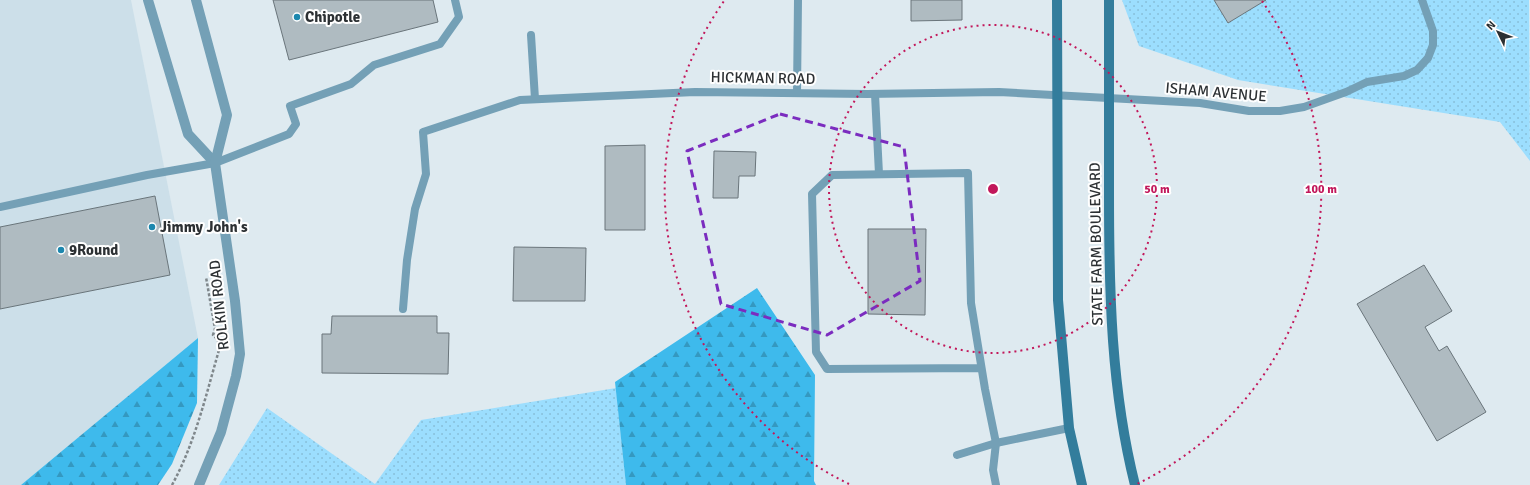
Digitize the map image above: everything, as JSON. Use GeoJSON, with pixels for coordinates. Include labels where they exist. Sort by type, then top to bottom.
{"type":"FeatureCollection","features":[{"type":"Feature","properties":{"kind":"street"},"geometry":{"type":"LineString","coordinates":[[148,0],[188,134],[215,163]]}},
{"type":"Feature","properties":{"kind":"street","name":"ROLKIN ROAD"},"geometry":{"type":"LineString","coordinates":[[196,0],[227,115],[215,163],[235,301],[240,354],[236,376],[221,432],[199,485]]}},
{"type":"Feature","properties":{"kind":"street"},"geometry":{"type":"LineString","coordinates":[[1057,0],[1058,300],[1069,428],[1082,485]]}},
{"type":"Feature","properties":{"kind":"street","name":"STATE FARM BOULEVARD"},"geometry":{"type":"LineString","coordinates":[[1109,0],[1109,278],[1113,343],[1125,444],[1135,485]]}},
{"type":"Feature","properties":{"kind":"lane"},"geometry":{"type":"LineString","coordinates":[[0,207],[147,175],[215,163],[289,134],[296,124],[290,106],[351,84],[374,65],[440,44],[459,17],[455,0]]}},
{"type":"Feature","properties":{"kind":"lane"},"geometry":{"type":"LineString","coordinates":[[797,93],[798,0]]}},
{"type":"Feature","properties":{"kind":"lane","name":"ISHAM AVENUE"},"geometry":{"type":"LineString","coordinates":[[1109,97],[1200,104],[1249,111],[1280,111],[1304,106],[1346,92],[1367,82],[1404,76],[1417,70],[1428,58],[1433,45],[1433,31],[1422,0]]}},
{"type":"Feature","properties":{"kind":"lane"},"geometry":{"type":"LineString","coordinates":[[532,35],[536,99]]}},
{"type":"Feature","properties":{"kind":"lane","name":"HICKMAN ROAD"},"geometry":{"type":"LineString","coordinates":[[403,309],[408,253],[415,209],[426,174],[423,132],[520,100],[695,92],[875,94],[999,92],[1109,97]]}},
{"type":"Feature","properties":{"kind":"lane"},"geometry":{"type":"LineString","coordinates":[[875,94],[879,174]]}},
{"type":"Feature","properties":{"kind":"lane"},"geometry":{"type":"LineString","coordinates":[[981,368],[828,369],[816,352],[812,194],[832,175],[968,173],[970,303],[996,443],[993,470],[996,485]]}},
{"type":"Feature","properties":{"kind":"lane"},"geometry":{"type":"LineString","coordinates":[[957,455],[996,443],[1069,428]]}},
{"type":"Feature","properties":{"kind":"path"},"geometry":{"type":"LineString","coordinates":[[172,485],[183,464],[196,428],[219,350],[218,340],[213,335],[215,329],[206,277]]}},
{"type":"Feature","properties":{"kind":"highlighted area"},"geometry":{"type":"Polygon","coordinates":[[[780,114],[904,147],[920,281],[827,335],[721,304],[687,151],[780,114]]]}},
{"type":"Feature","properties":{"kind":"shaded area"},"geometry":{"type":"Polygon","coordinates":[[[0,0],[131,0],[198,338],[21,485],[0,485],[0,0]]]}},
{"type":"Feature","properties":{"kind":"shaded area"},"geometry":{"type":"Polygon","coordinates":[[[1122,0],[1529,0],[1530,161],[1500,122],[1238,80],[1139,46],[1122,0]]]}},
{"type":"Feature","properties":{"kind":"shaded area"},"geometry":{"type":"Polygon","coordinates":[[[616,388],[626,485],[219,485],[267,408],[375,484],[421,420],[616,388]]]}},
{"type":"Feature","properties":{"kind":"green space"},"geometry":{"type":"Polygon","coordinates":[[[757,288],[815,375],[814,481],[816,485],[626,485],[615,382],[757,288]]]}},
{"type":"Feature","properties":{"kind":"green space"},"geometry":{"type":"Polygon","coordinates":[[[198,338],[197,403],[172,464],[158,485],[21,485],[198,338]]]}},
{"type":"Feature","properties":{"kind":"building"},"geometry":{"type":"Polygon","coordinates":[[[273,0],[433,0],[438,22],[289,60],[273,0]]]}},
{"type":"Feature","properties":{"kind":"building"},"geometry":{"type":"Polygon","coordinates":[[[911,0],[962,0],[962,20],[911,21],[911,0]]]}},
{"type":"Feature","properties":{"kind":"building"},"geometry":{"type":"Polygon","coordinates":[[[1214,0],[1266,0],[1228,23],[1214,0]]]}},
{"type":"Feature","properties":{"kind":"building"},"geometry":{"type":"Polygon","coordinates":[[[645,145],[645,230],[605,230],[605,146],[645,145]]]}},
{"type":"Feature","properties":{"kind":"building"},"geometry":{"type":"Polygon","coordinates":[[[714,151],[756,152],[755,176],[739,176],[738,198],[713,198],[714,151]]]}},
{"type":"Feature","properties":{"kind":"building"},"geometry":{"type":"Polygon","coordinates":[[[155,196],[170,275],[0,309],[0,227],[155,196]]]}},
{"type":"Feature","properties":{"kind":"building"},"geometry":{"type":"Polygon","coordinates":[[[868,229],[926,229],[925,315],[868,314],[868,229]]]}},
{"type":"Feature","properties":{"kind":"building"},"geometry":{"type":"Polygon","coordinates":[[[514,247],[586,248],[585,301],[513,301],[514,247]]]}},
{"type":"Feature","properties":{"kind":"building"},"geometry":{"type":"Polygon","coordinates":[[[1424,265],[1452,311],[1425,327],[1439,351],[1447,346],[1486,412],[1437,441],[1357,304],[1424,265]]]}},
{"type":"Feature","properties":{"kind":"building"},"geometry":{"type":"Polygon","coordinates":[[[332,316],[437,316],[437,333],[449,333],[448,374],[322,373],[322,334],[331,334],[332,316]]]}},
{"type":"Feature","properties":{"kind":"place","name":"Chipotle"},"geometry":{"type":"Point","coordinates":[297,17]}},
{"type":"Feature","properties":{"kind":"place","name":"Jimmy John's"},"geometry":{"type":"Point","coordinates":[152,227]}},
{"type":"Feature","properties":{"kind":"place","name":"9Round"},"geometry":{"type":"Point","coordinates":[61,250]}}]}
